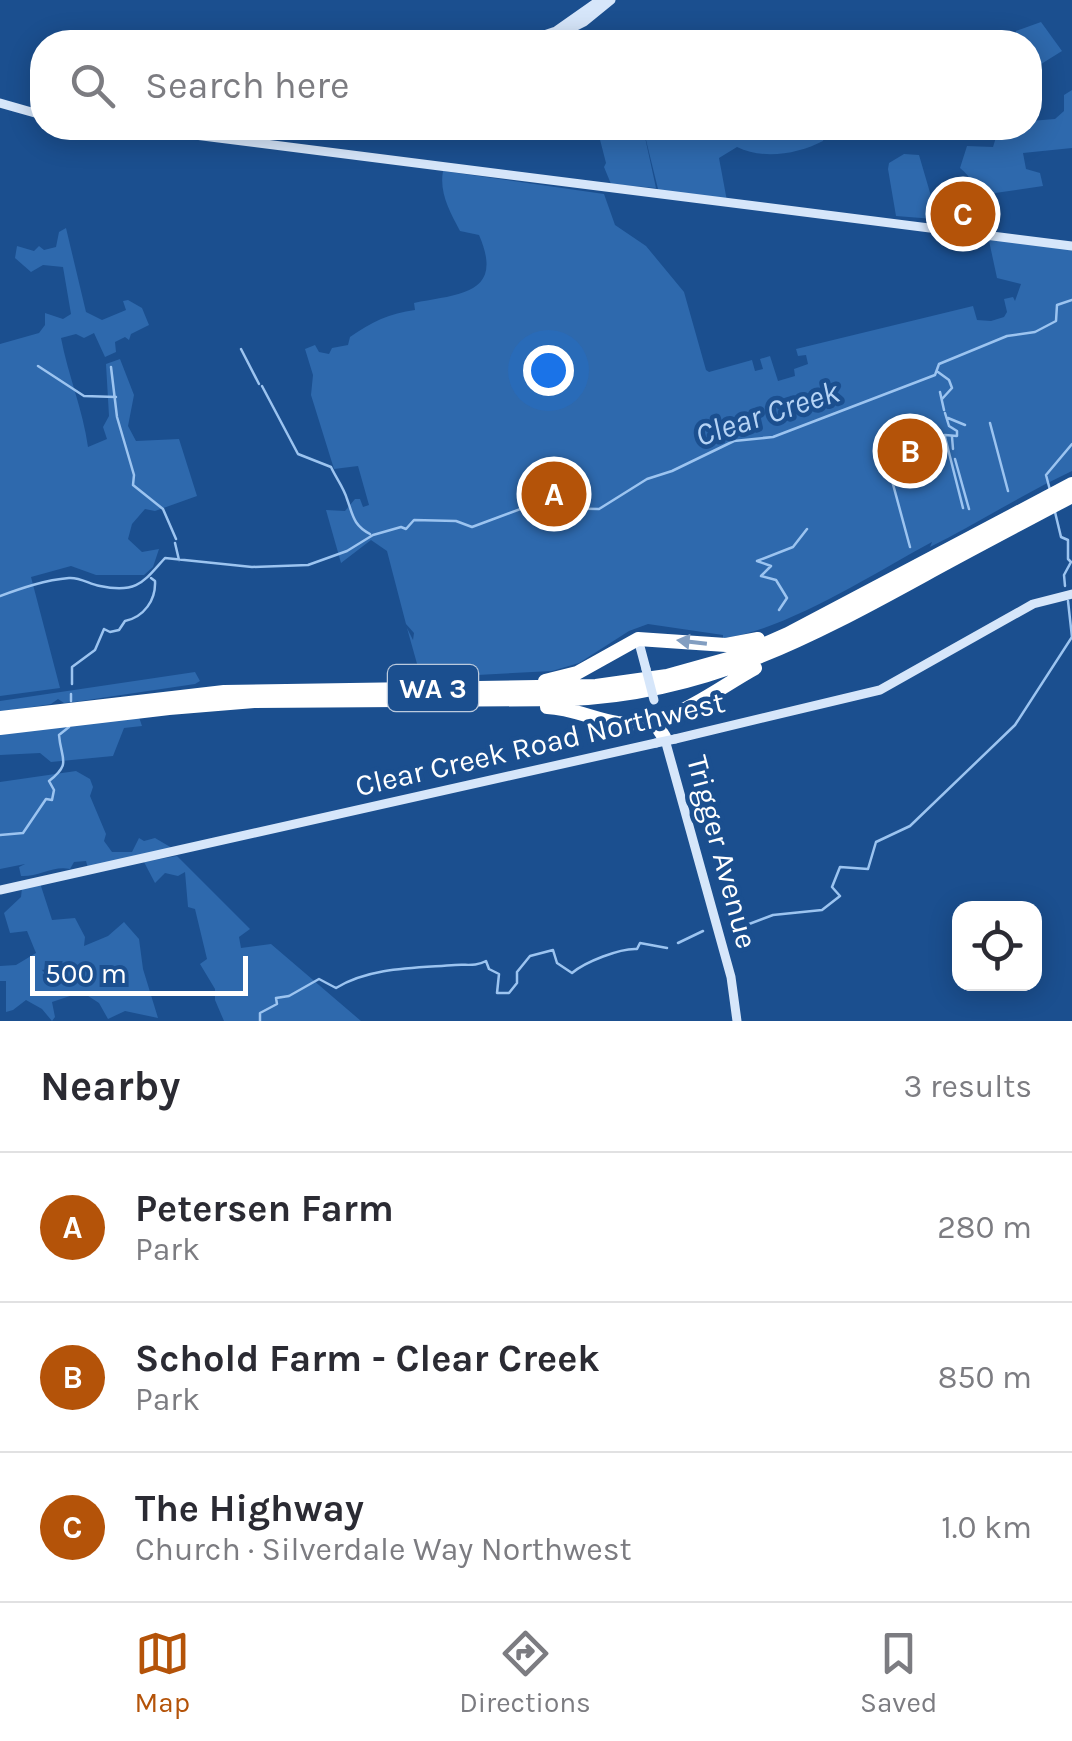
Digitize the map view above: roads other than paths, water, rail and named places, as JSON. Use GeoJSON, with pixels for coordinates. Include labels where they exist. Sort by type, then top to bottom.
{"type":"FeatureCollection","features":[{"type":"Feature","properties":{"kind":"highway","name":"WA 3"},"geometry":{"type":"LineString","coordinates":[[0,718],[224,692],[596,686],[656,678],[755,649],[1072,484]]}},
{"type":"Feature","properties":{"kind":"highway","name":"WA 3"},"geometry":{"type":"LineString","coordinates":[[0,728],[144,710],[254,702],[586,698],[672,686],[770,654],[1072,496]]}},
{"type":"Feature","properties":{"kind":"highway"},"geometry":{"type":"LineString","coordinates":[[424,688],[542,682],[566,677],[638,639],[743,644],[851,601]]}},
{"type":"Feature","properties":{"kind":"highway"},"geometry":{"type":"LineString","coordinates":[[452,699],[558,708],[608,721],[660,720],[871,604]]}},
{"type":"Feature","properties":{"kind":"highway"},"geometry":{"type":"LineString","coordinates":[[660,720],[658,727],[665,740]]}},
{"type":"Feature","properties":{"kind":"main road"},"geometry":{"type":"LineString","coordinates":[[557,30],[600,0]]}},
{"type":"Feature","properties":{"kind":"main road"},"geometry":{"type":"LineString","coordinates":[[568,30],[611,0]]}},
{"type":"Feature","properties":{"kind":"main road"},"geometry":{"type":"LineString","coordinates":[[0,103],[30,112]]}},
{"type":"Feature","properties":{"kind":"main road"},"geometry":{"type":"LineString","coordinates":[[284,140],[1072,246]]}},
{"type":"Feature","properties":{"kind":"main road","name":"Clear Creek Road Northwest"},"geometry":{"type":"LineString","coordinates":[[0,890],[880,690],[1032,604],[1072,594]]}},
{"type":"Feature","properties":{"kind":"main road","name":"Trigger Avenue"},"geometry":{"type":"LineString","coordinates":[[638,639],[660,720]]}},
{"type":"Feature","properties":{"kind":"main road","name":"Trigger Avenue"},"geometry":{"type":"LineString","coordinates":[[665,740],[731,977],[737,1021]]}},
{"type":"Feature","properties":{"kind":"waterway","name":"Clear Creek"},"geometry":{"type":"LineString","coordinates":[[0,596],[69,578],[113,588],[132,587],[165,558],[252,567],[308,565],[347,551],[373,535],[406,529],[414,520],[456,521],[472,527],[534,504],[546,508],[599,509],[647,479],[734,441],[773,437],[935,375],[939,364],[1007,336],[1035,332],[1056,321],[1057,305],[1072,300]]}},
{"type":"Feature","properties":{"kind":"waterway"},"geometry":{"type":"LineString","coordinates":[[241,349],[259,384]]}},
{"type":"Feature","properties":{"kind":"waterway"},"geometry":{"type":"LineString","coordinates":[[38,366],[84,396],[116,397]]}},
{"type":"Feature","properties":{"kind":"waterway"},"geometry":{"type":"LineString","coordinates":[[111,367],[117,417],[134,475],[133,485],[163,509],[176,539]]}},
{"type":"Feature","properties":{"kind":"waterway"},"geometry":{"type":"LineString","coordinates":[[938,372],[949,380],[952,388],[942,399]]}},
{"type":"Feature","properties":{"kind":"waterway"},"geometry":{"type":"LineString","coordinates":[[262,386],[298,454],[331,467],[354,519],[370,534]]}},
{"type":"Feature","properties":{"kind":"waterway"},"geometry":{"type":"LineString","coordinates":[[940,392],[944,410]]}},
{"type":"Feature","properties":{"kind":"waterway"},"geometry":{"type":"LineString","coordinates":[[906,447],[945,435],[957,436],[945,413]]}},
{"type":"Feature","properties":{"kind":"waterway"},"geometry":{"type":"LineString","coordinates":[[948,418],[965,425]]}},
{"type":"Feature","properties":{"kind":"waterway"},"geometry":{"type":"LineString","coordinates":[[990,423],[1008,491]]}},
{"type":"Feature","properties":{"kind":"waterway"},"geometry":{"type":"LineString","coordinates":[[945,437],[963,508]]}},
{"type":"Feature","properties":{"kind":"waterway"},"geometry":{"type":"LineString","coordinates":[[952,437],[953,449]]}},
{"type":"Feature","properties":{"kind":"waterway"},"geometry":{"type":"LineString","coordinates":[[1050,490],[1046,475],[1072,444]]}},
{"type":"Feature","properties":{"kind":"waterway"},"geometry":{"type":"LineString","coordinates":[[886,457],[903,449]]}},
{"type":"Feature","properties":{"kind":"waterway"},"geometry":{"type":"LineString","coordinates":[[955,459],[969,509]]}},
{"type":"Feature","properties":{"kind":"waterway"},"geometry":{"type":"LineString","coordinates":[[887,462],[910,547]]}},
{"type":"Feature","properties":{"kind":"waterway"},"geometry":{"type":"LineString","coordinates":[[1055,512],[1061,537],[1068,540],[1071,562],[1064,575],[1065,586]]}},
{"type":"Feature","properties":{"kind":"waterway"},"geometry":{"type":"LineString","coordinates":[[779,610],[787,598],[776,580],[761,576],[771,566],[757,561],[793,547],[807,529]]}},
{"type":"Feature","properties":{"kind":"waterway"},"geometry":{"type":"LineString","coordinates":[[175,543],[179,560]]}},
{"type":"Feature","properties":{"kind":"waterway"},"geometry":{"type":"LineString","coordinates":[[72,684],[72,667],[95,650],[104,629],[119,630],[125,621],[148,607],[155,588],[151,578]]}},
{"type":"Feature","properties":{"kind":"waterway"},"geometry":{"type":"LineString","coordinates":[[736,929],[773,915],[822,910],[840,896],[832,887],[840,867],[868,869],[876,842],[910,826],[1015,725],[1072,637],[1068,601]]}},
{"type":"Feature","properties":{"kind":"waterway"},"geometry":{"type":"LineString","coordinates":[[71,694],[71,701]]}},
{"type":"Feature","properties":{"kind":"waterway"},"geometry":{"type":"LineString","coordinates":[[0,835],[23,833],[46,799],[52,800],[54,790],[49,781],[63,765],[59,735],[69,727]]}},
{"type":"Feature","properties":{"kind":"waterway"},"geometry":{"type":"LineString","coordinates":[[678,943],[703,931]]}},
{"type":"Feature","properties":{"kind":"waterway"},"geometry":{"type":"LineString","coordinates":[[260,1021],[260,1013],[277,1004],[276,998],[289,996],[319,979],[336,988],[378,972],[486,961],[489,969],[499,974],[497,993],[509,993],[517,983],[517,972],[530,956],[553,950],[557,963],[572,973],[603,956],[637,949],[640,943],[667,948]]}},
{"type":"Feature","properties":{"kind":"place","name":"The Highway"},"geometry":{"type":"Point","coordinates":[963,214]}},
{"type":"Feature","properties":{"kind":"place","name":"Schold Farm - Clear Creek"},"geometry":{"type":"Point","coordinates":[910,451]}},
{"type":"Feature","properties":{"kind":"place","name":"Petersen Farm"},"geometry":{"type":"Point","coordinates":[554,494]}}]}
